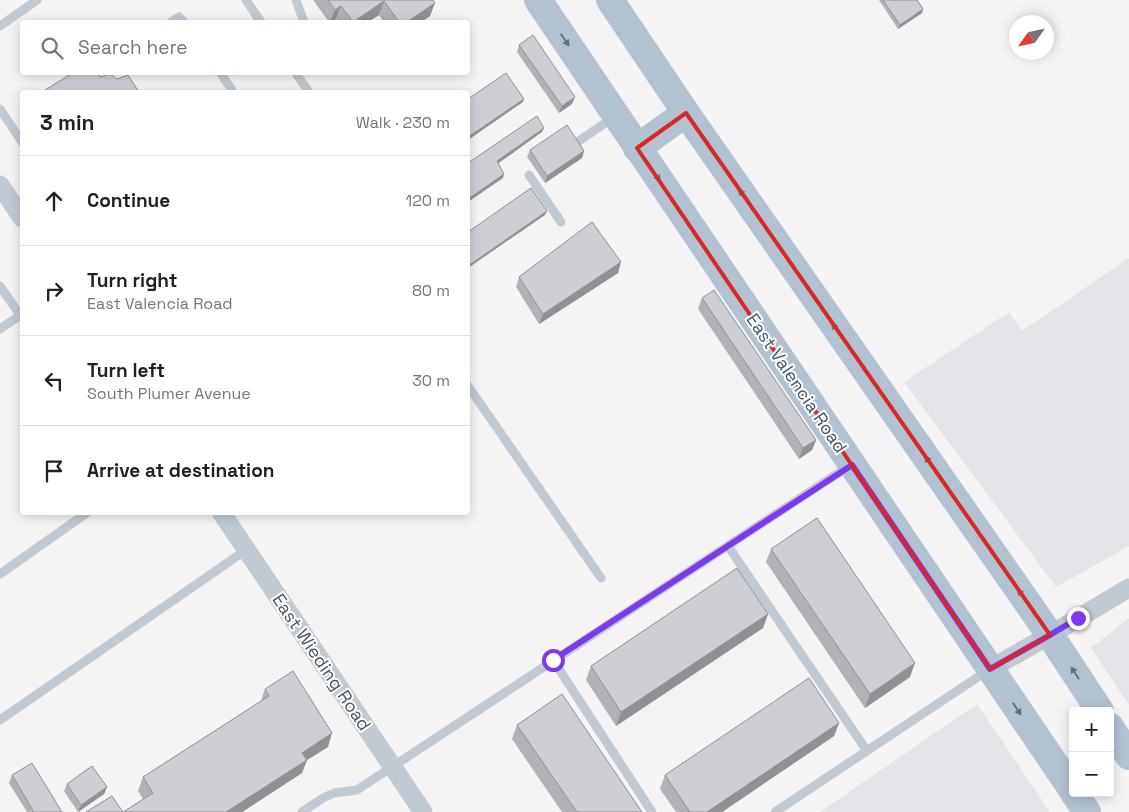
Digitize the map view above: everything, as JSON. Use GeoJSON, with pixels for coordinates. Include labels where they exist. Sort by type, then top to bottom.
{"type":"FeatureCollection","features":[{"type":"Feature","properties":{"kind":"main road","name":"East Valencia Road"},"geometry":{"type":"LineString","coordinates":[[538,0],[1069,785]]}},
{"type":"Feature","properties":{"kind":"main road"},"geometry":{"type":"LineString","coordinates":[[610,0],[686,113],[1050,635],[1097,707]]}},
{"type":"Feature","properties":{"kind":"main road"},"geometry":{"type":"LineString","coordinates":[[637,148],[686,113]]}},
{"type":"Feature","properties":{"kind":"main road"},"geometry":{"type":"LineString","coordinates":[[1114,733],[1129,756]]}},
{"type":"Feature","properties":{"kind":"main road","name":"East Valencia Road"},"geometry":{"type":"LineString","coordinates":[[1077,797],[1087,812]]}},
{"type":"Feature","properties":{"kind":"street"},"geometry":{"type":"LineString","coordinates":[[0,185],[20,215]]}},
{"type":"Feature","properties":{"kind":"street","name":"East Wieding Road"},"geometry":{"type":"LineString","coordinates":[[223,515],[423,812]]}},
{"type":"Feature","properties":{"kind":"street"},"geometry":{"type":"LineString","coordinates":[[990,669],[1129,588]]}},
{"type":"Feature","properties":{"kind":"lane"},"geometry":{"type":"LineString","coordinates":[[0,26],[37,0]]}},
{"type":"Feature","properties":{"kind":"lane"},"geometry":{"type":"LineString","coordinates":[[246,0],[260,20]]}},
{"type":"Feature","properties":{"kind":"lane"},"geometry":{"type":"LineString","coordinates":[[296,0],[303,20]]}},
{"type":"Feature","properties":{"kind":"lane"},"geometry":{"type":"LineString","coordinates":[[222,75],[232,90]]}},
{"type":"Feature","properties":{"kind":"lane"},"geometry":{"type":"LineString","coordinates":[[297,75],[308,90]]}},
{"type":"Feature","properties":{"kind":"lane"},"geometry":{"type":"LineString","coordinates":[[0,109],[20,139]]}},
{"type":"Feature","properties":{"kind":"lane"},"geometry":{"type":"LineString","coordinates":[[573,145],[616,116]]}},
{"type":"Feature","properties":{"kind":"lane"},"geometry":{"type":"LineString","coordinates":[[529,175],[561,222]]}},
{"type":"Feature","properties":{"kind":"lane"},"geometry":{"type":"LineString","coordinates":[[0,286],[20,313]]}},
{"type":"Feature","properties":{"kind":"lane"},"geometry":{"type":"LineString","coordinates":[[0,329],[20,315]]}},
{"type":"Feature","properties":{"kind":"lane"},"geometry":{"type":"LineString","coordinates":[[470,389],[601,578]]}},
{"type":"Feature","properties":{"kind":"lane"},"geometry":{"type":"LineString","coordinates":[[302,812],[334,793],[357,790],[852,465]]}},
{"type":"Feature","properties":{"kind":"lane"},"geometry":{"type":"LineString","coordinates":[[0,574],[84,515]]}},
{"type":"Feature","properties":{"kind":"lane"},"geometry":{"type":"LineString","coordinates":[[728,546],[867,751]]}},
{"type":"Feature","properties":{"kind":"lane"},"geometry":{"type":"LineString","coordinates":[[0,720],[246,550]]}},
{"type":"Feature","properties":{"kind":"lane"},"geometry":{"type":"LineString","coordinates":[[553,660],[652,812]]}},
{"type":"Feature","properties":{"kind":"lane"},"geometry":{"type":"LineString","coordinates":[[776,812],[990,669]]}},
{"type":"Feature","properties":{"kind":"highlighted area"},"geometry":{"type":"Polygon","coordinates":[[[686,113],[1050,635],[990,669],[637,148],[686,113]]]}},
{"type":"Feature","properties":{"kind":"shaded area"},"geometry":{"type":"Polygon","coordinates":[[[1129,258],[1129,546],[1056,587],[904,382],[1009,312],[1022,331],[1129,258]]]}},
{"type":"Feature","properties":{"kind":"shaded area"},"geometry":{"type":"Polygon","coordinates":[[[1129,618],[1129,705],[1091,648],[1129,618]]]}},
{"type":"Feature","properties":{"kind":"shaded area"},"geometry":{"type":"Polygon","coordinates":[[[977,704],[1050,812],[820,812],[977,704]]]}},
{"type":"Feature","properties":{"kind":"building"},"geometry":{"type":"Polygon","coordinates":[[[328,0],[433,0],[435,3],[410,20],[398,20],[384,1],[356,20],[352,20],[341,6],[335,10],[328,0]]]}},
{"type":"Feature","properties":{"kind":"building"},"geometry":{"type":"Polygon","coordinates":[[[883,0],[917,0],[923,9],[900,25],[883,0]]]}},
{"type":"Feature","properties":{"kind":"building"},"geometry":{"type":"Polygon","coordinates":[[[533,35],[575,97],[562,106],[519,45],[533,35]]]}},
{"type":"Feature","properties":{"kind":"building"},"geometry":{"type":"Polygon","coordinates":[[[506,73],[524,99],[470,136],[470,98],[506,73]]]}},
{"type":"Feature","properties":{"kind":"building"},"geometry":{"type":"Polygon","coordinates":[[[69,75],[99,75],[100,77],[111,75],[117,79],[128,75],[138,90],[45,90],[69,75]]]}},
{"type":"Feature","properties":{"kind":"building"},"geometry":{"type":"Polygon","coordinates":[[[537,116],[544,128],[497,161],[504,174],[470,198],[470,162],[537,116]]]}},
{"type":"Feature","properties":{"kind":"building"},"geometry":{"type":"Polygon","coordinates":[[[567,125],[584,151],[547,176],[530,150],[567,125]]]}},
{"type":"Feature","properties":{"kind":"building"},"geometry":{"type":"Polygon","coordinates":[[[531,188],[547,211],[470,265],[470,231],[531,188]]]}},
{"type":"Feature","properties":{"kind":"building"},"geometry":{"type":"Polygon","coordinates":[[[592,222],[621,262],[543,314],[519,277],[592,222]]]}},
{"type":"Feature","properties":{"kind":"building"},"geometry":{"type":"Polygon","coordinates":[[[714,290],[816,440],[803,448],[702,298],[714,290]]]}},
{"type":"Feature","properties":{"kind":"building"},"geometry":{"type":"Polygon","coordinates":[[[817,518],[915,663],[870,694],[771,549],[817,518]]]}},
{"type":"Feature","properties":{"kind":"building"},"geometry":{"type":"Polygon","coordinates":[[[737,568],[768,614],[621,712],[591,666],[737,568]]]}},
{"type":"Feature","properties":{"kind":"building"},"geometry":{"type":"Polygon","coordinates":[[[293,671],[332,733],[302,753],[307,760],[226,812],[123,812],[153,793],[143,777],[269,696],[265,689],[293,671]]]}},
{"type":"Feature","properties":{"kind":"building"},"geometry":{"type":"Polygon","coordinates":[[[809,678],[839,723],[707,812],[690,812],[665,775],[809,678]]]}},
{"type":"Feature","properties":{"kind":"building"},"geometry":{"type":"Polygon","coordinates":[[[562,694],[642,812],[577,812],[517,725],[562,694]]]}},
{"type":"Feature","properties":{"kind":"building"},"geometry":{"type":"Polygon","coordinates":[[[32,763],[62,812],[34,812],[12,775],[32,763]]]}},
{"type":"Feature","properties":{"kind":"building"},"geometry":{"type":"Polygon","coordinates":[[[92,766],[107,787],[81,805],[67,784],[92,766]]]}},
{"type":"Feature","properties":{"kind":"building"},"geometry":{"type":"Polygon","coordinates":[[[112,796],[123,812],[86,812],[112,796]]]}},
{"type":"Feature","properties":{"kind":"route"},"geometry":{"type":"LineString","coordinates":[[553,660],[852,465],[990,669],[1078,618]]}}]}
